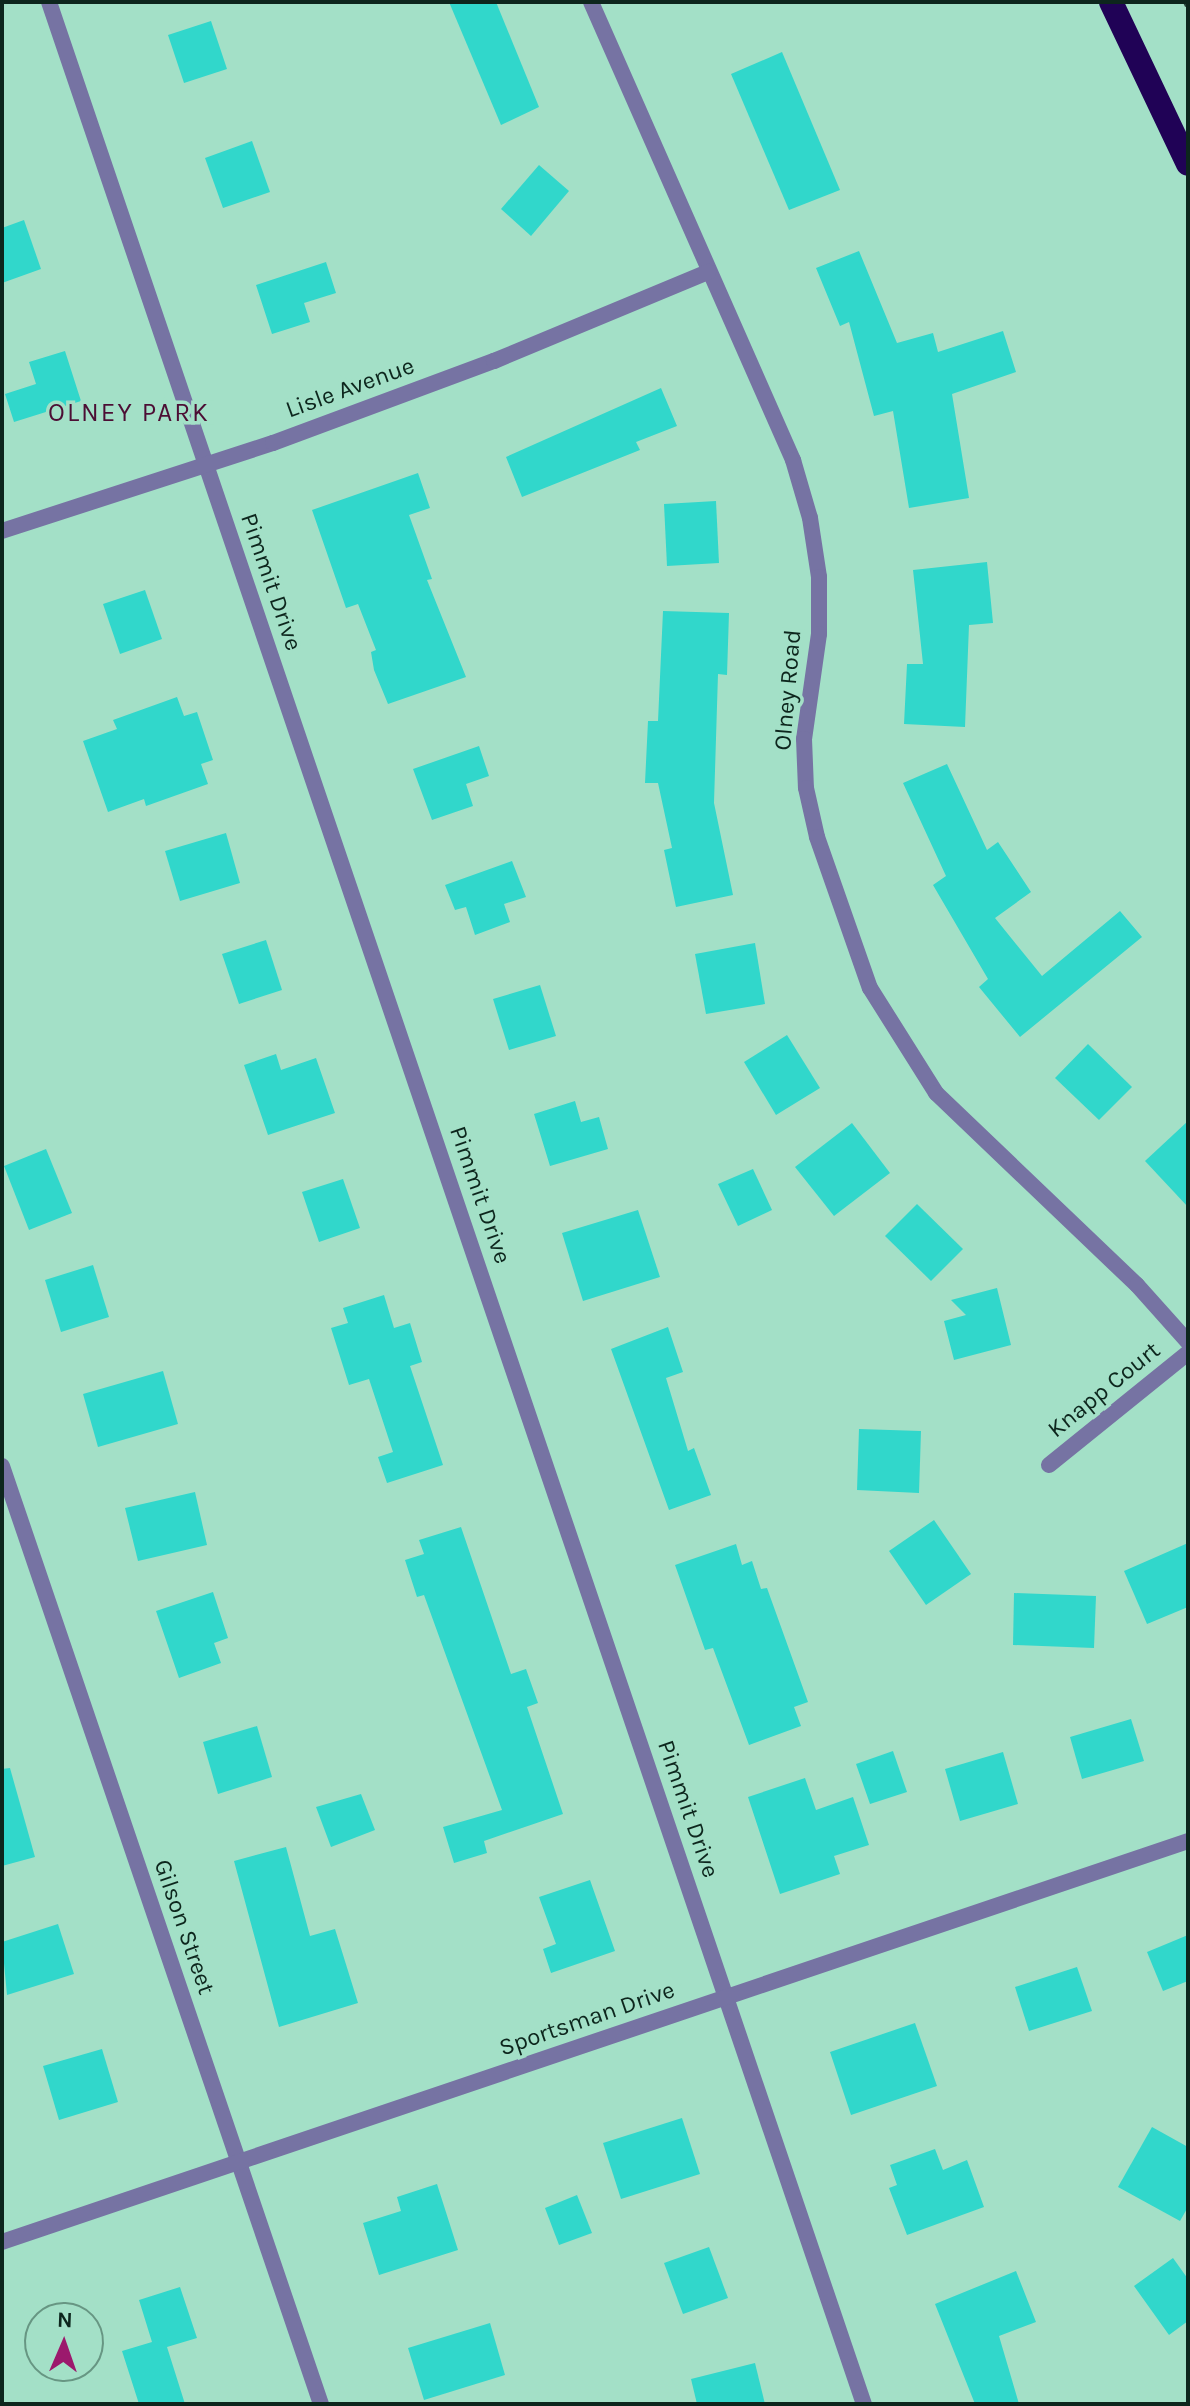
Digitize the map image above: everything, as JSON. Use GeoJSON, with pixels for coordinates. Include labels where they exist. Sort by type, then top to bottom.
{"type":"FeatureCollection","features":[{"type":"Feature","properties":{"kind":"highway"},"geometry":{"type":"LineString","coordinates":[[1111,2],[1188,164]]}},
{"type":"Feature","properties":{"kind":"street","name":"Pimmit Drive"},"geometry":{"type":"LineString","coordinates":[[49,2],[864,2404]]}},
{"type":"Feature","properties":{"kind":"street","name":"Olney Road"},"geometry":{"type":"LineString","coordinates":[[591,2],[793,460],[810,518],[819,577],[819,634],[804,739],[806,788],[817,837],[870,988],[900,1043],[944,1101],[1137,1285],[1188,1342]]}},
{"type":"Feature","properties":{"kind":"street","name":"Lisle Avenue"},"geometry":{"type":"LineString","coordinates":[[2,531],[206,464],[494,361],[708,272]]}},
{"type":"Feature","properties":{"kind":"street","name":"Knapp Court"},"geometry":{"type":"LineString","coordinates":[[1049,1465],[1188,1353]]}},
{"type":"Feature","properties":{"kind":"street","name":"Gilson Street"},"geometry":{"type":"LineString","coordinates":[[2,1466],[321,2404]]}},
{"type":"Feature","properties":{"kind":"street","name":"Sportsman Drive"},"geometry":{"type":"LineString","coordinates":[[2,2242],[1188,1841]]}},
{"type":"Feature","properties":{"kind":"building"},"geometry":{"type":"Polygon","coordinates":[[[449,2],[496,2],[539,107],[501,125],[449,2]]]}},
{"type":"Feature","properties":{"kind":"building"},"geometry":{"type":"Polygon","coordinates":[[[211,21],[227,69],[184,83],[168,35],[211,21]]]}},
{"type":"Feature","properties":{"kind":"building"},"geometry":{"type":"Polygon","coordinates":[[[782,52],[840,190],[789,210],[731,74],[782,52]]]}},
{"type":"Feature","properties":{"kind":"building"},"geometry":{"type":"Polygon","coordinates":[[[252,141],[270,192],[223,208],[205,158],[252,141]]]}},
{"type":"Feature","properties":{"kind":"building"},"geometry":{"type":"Polygon","coordinates":[[[539,165],[569,191],[531,236],[501,209],[539,165]]]}},
{"type":"Feature","properties":{"kind":"building"},"geometry":{"type":"Polygon","coordinates":[[[24,220],[41,269],[2,283],[2,228],[24,220]]]}},
{"type":"Feature","properties":{"kind":"building"},"geometry":{"type":"Polygon","coordinates":[[[859,251],[897,343],[933,333],[938,352],[1003,331],[1016,372],[952,394],[969,498],[909,508],[893,411],[874,416],[849,322],[840,326],[816,268],[859,251]]]}},
{"type":"Feature","properties":{"kind":"building"},"geometry":{"type":"Polygon","coordinates":[[[326,262],[336,293],[304,303],[310,322],[272,334],[256,285],[326,262]]]}},
{"type":"Feature","properties":{"kind":"building"},"geometry":{"type":"Polygon","coordinates":[[[65,351],[81,401],[14,422],[5,394],[36,384],[29,362],[65,351]]]}},
{"type":"Feature","properties":{"kind":"building"},"geometry":{"type":"Polygon","coordinates":[[[661,388],[677,426],[636,442],[640,450],[522,497],[506,457],[661,388]]]}},
{"type":"Feature","properties":{"kind":"building"},"geometry":{"type":"Polygon","coordinates":[[[418,473],[430,508],[409,515],[432,579],[427,580],[466,677],[388,704],[374,670],[371,652],[376,650],[358,604],[346,608],[312,510],[418,473]]]}},
{"type":"Feature","properties":{"kind":"building"},"geometry":{"type":"Polygon","coordinates":[[[716,501],[719,563],[667,566],[664,504],[716,501]]]}},
{"type":"Feature","properties":{"kind":"building"},"geometry":{"type":"Polygon","coordinates":[[[987,562],[993,623],[969,625],[965,727],[904,724],[907,664],[923,664],[913,570],[987,562]]]}},
{"type":"Feature","properties":{"kind":"building"},"geometry":{"type":"Polygon","coordinates":[[[145,590],[162,639],[120,654],[103,604],[145,590]]]}},
{"type":"Feature","properties":{"kind":"building"},"geometry":{"type":"Polygon","coordinates":[[[663,611],[729,613],[727,675],[718,674],[714,803],[733,895],[676,907],[664,850],[672,848],[658,783],[645,783],[648,721],[658,721],[663,611]]]}},
{"type":"Feature","properties":{"kind":"building"},"geometry":{"type":"Polygon","coordinates":[[[177,697],[184,716],[197,712],[213,760],[201,764],[208,784],[146,806],[144,799],[108,812],[83,741],[117,729],[113,720],[177,697]]]}},
{"type":"Feature","properties":{"kind":"building"},"geometry":{"type":"Polygon","coordinates":[[[479,746],[489,776],[466,784],[473,806],[432,820],[413,769],[479,746]]]}},
{"type":"Feature","properties":{"kind":"building"},"geometry":{"type":"Polygon","coordinates":[[[947,764],[987,850],[998,842],[1031,892],[995,918],[1042,976],[1120,911],[1142,937],[1020,1037],[979,987],[988,979],[933,885],[946,876],[903,783],[947,764]]]}},
{"type":"Feature","properties":{"kind":"building"},"geometry":{"type":"Polygon","coordinates":[[[226,833],[240,883],[180,901],[165,851],[226,833]]]}},
{"type":"Feature","properties":{"kind":"building"},"geometry":{"type":"Polygon","coordinates":[[[512,861],[526,897],[504,904],[510,922],[475,935],[466,907],[455,910],[445,885],[512,861]]]}},
{"type":"Feature","properties":{"kind":"building"},"geometry":{"type":"Polygon","coordinates":[[[266,940],[282,990],[239,1004],[222,954],[266,940]]]}},
{"type":"Feature","properties":{"kind":"building"},"geometry":{"type":"Polygon","coordinates":[[[755,943],[765,1004],[706,1014],[695,954],[755,943]]]}},
{"type":"Feature","properties":{"kind":"building"},"geometry":{"type":"Polygon","coordinates":[[[540,985],[556,1036],[509,1050],[493,999],[540,985]]]}},
{"type":"Feature","properties":{"kind":"building"},"geometry":{"type":"Polygon","coordinates":[[[787,1035],[820,1088],[776,1115],[744,1062],[787,1035]]]}},
{"type":"Feature","properties":{"kind":"building"},"geometry":{"type":"Polygon","coordinates":[[[1088,1044],[1132,1087],[1099,1120],[1055,1078],[1088,1044]]]}},
{"type":"Feature","properties":{"kind":"building"},"geometry":{"type":"Polygon","coordinates":[[[276,1054],[281,1070],[316,1058],[335,1113],[268,1135],[244,1065],[276,1054]]]}},
{"type":"Feature","properties":{"kind":"building"},"geometry":{"type":"Polygon","coordinates":[[[575,1101],[581,1122],[599,1117],[608,1149],[550,1166],[534,1114],[575,1101]]]}},
{"type":"Feature","properties":{"kind":"building"},"geometry":{"type":"Polygon","coordinates":[[[1188,1121],[1188,1207],[1145,1161],[1188,1121]]]}},
{"type":"Feature","properties":{"kind":"building"},"geometry":{"type":"Polygon","coordinates":[[[852,1123],[890,1173],[834,1216],[795,1167],[852,1123]]]}},
{"type":"Feature","properties":{"kind":"building"},"geometry":{"type":"Polygon","coordinates":[[[46,1149],[72,1213],[29,1230],[4,1166],[46,1149]]]}},
{"type":"Feature","properties":{"kind":"building"},"geometry":{"type":"Polygon","coordinates":[[[753,1169],[772,1210],[738,1226],[718,1184],[753,1169]]]}},
{"type":"Feature","properties":{"kind":"building"},"geometry":{"type":"Polygon","coordinates":[[[343,1179],[360,1228],[319,1242],[302,1192],[343,1179]]]}},
{"type":"Feature","properties":{"kind":"building"},"geometry":{"type":"Polygon","coordinates":[[[917,1204],[963,1249],[931,1281],[885,1236],[917,1204]]]}},
{"type":"Feature","properties":{"kind":"building"},"geometry":{"type":"Polygon","coordinates":[[[638,1210],[660,1277],[583,1301],[562,1233],[638,1210]]]}},
{"type":"Feature","properties":{"kind":"building"},"geometry":{"type":"Polygon","coordinates":[[[93,1265],[109,1317],[61,1332],[45,1280],[93,1265]]]}},
{"type":"Feature","properties":{"kind":"building"},"geometry":{"type":"Polygon","coordinates":[[[997,1288],[1011,1345],[954,1360],[944,1321],[966,1315],[951,1300],[997,1288]]]}},
{"type":"Feature","properties":{"kind":"building"},"geometry":{"type":"Polygon","coordinates":[[[384,1295],[394,1328],[410,1323],[422,1362],[410,1366],[443,1465],[387,1483],[378,1457],[393,1452],[369,1379],[349,1385],[331,1328],[348,1323],[343,1308],[384,1295]]]}},
{"type":"Feature","properties":{"kind":"building"},"geometry":{"type":"Polygon","coordinates":[[[668,1327],[683,1372],[666,1378],[688,1451],[694,1448],[711,1495],[669,1510],[611,1349],[668,1327]]]}},
{"type":"Feature","properties":{"kind":"building"},"geometry":{"type":"Polygon","coordinates":[[[163,1371],[178,1424],[98,1447],[83,1394],[163,1371]]]}},
{"type":"Feature","properties":{"kind":"building"},"geometry":{"type":"Polygon","coordinates":[[[859,1429],[921,1431],[919,1493],[857,1490],[859,1429]]]}},
{"type":"Feature","properties":{"kind":"building"},"geometry":{"type":"Polygon","coordinates":[[[195,1492],[207,1545],[138,1561],[125,1508],[195,1492]]]}},
{"type":"Feature","properties":{"kind":"building"},"geometry":{"type":"Polygon","coordinates":[[[934,1520],[971,1574],[926,1605],[889,1551],[934,1520]]]}},
{"type":"Feature","properties":{"kind":"building"},"geometry":{"type":"Polygon","coordinates":[[[461,1527],[511,1674],[526,1669],[538,1703],[527,1707],[563,1814],[484,1841],[487,1853],[454,1863],[443,1827],[502,1810],[424,1595],[417,1597],[405,1560],[424,1554],[419,1540],[461,1527]]]}},
{"type":"Feature","properties":{"kind":"building"},"geometry":{"type":"Polygon","coordinates":[[[1188,1543],[1188,1607],[1147,1624],[1124,1571],[1188,1543]]]}},
{"type":"Feature","properties":{"kind":"building"},"geometry":{"type":"Polygon","coordinates":[[[736,1544],[742,1565],[752,1561],[761,1589],[767,1588],[808,1702],[794,1707],[801,1726],[749,1745],[713,1648],[705,1650],[675,1565],[736,1544]]]}},
{"type":"Feature","properties":{"kind":"building"},"geometry":{"type":"Polygon","coordinates":[[[213,1592],[228,1638],[214,1643],[221,1663],[179,1678],[156,1611],[213,1592]]]}},
{"type":"Feature","properties":{"kind":"building"},"geometry":{"type":"Polygon","coordinates":[[[1014,1593],[1096,1596],[1094,1648],[1013,1645],[1014,1593]]]}},
{"type":"Feature","properties":{"kind":"building"},"geometry":{"type":"Polygon","coordinates":[[[1131,1719],[1144,1761],[1082,1779],[1070,1737],[1131,1719]]]}},
{"type":"Feature","properties":{"kind":"building"},"geometry":{"type":"Polygon","coordinates":[[[257,1726],[272,1777],[218,1794],[203,1742],[257,1726]]]}},
{"type":"Feature","properties":{"kind":"building"},"geometry":{"type":"Polygon","coordinates":[[[893,1751],[907,1792],[870,1804],[856,1764],[893,1751]]]}},
{"type":"Feature","properties":{"kind":"building"},"geometry":{"type":"Polygon","coordinates":[[[1003,1752],[1018,1804],[960,1821],[945,1769],[1003,1752]]]}},
{"type":"Feature","properties":{"kind":"building"},"geometry":{"type":"Polygon","coordinates":[[[10,1768],[35,1857],[2,1866],[2,1769],[10,1768]]]}},
{"type":"Feature","properties":{"kind":"building"},"geometry":{"type":"Polygon","coordinates":[[[805,1778],[816,1810],[853,1797],[869,1845],[834,1856],[840,1874],[780,1894],[748,1797],[805,1778]]]}},
{"type":"Feature","properties":{"kind":"building"},"geometry":{"type":"Polygon","coordinates":[[[361,1794],[375,1830],[331,1847],[316,1807],[361,1794]]]}},
{"type":"Feature","properties":{"kind":"building"},"geometry":{"type":"Polygon","coordinates":[[[286,1847],[310,1936],[335,1929],[358,2003],[279,2027],[234,1861],[286,1847]]]}},
{"type":"Feature","properties":{"kind":"building"},"geometry":{"type":"Polygon","coordinates":[[[590,1880],[615,1951],[551,1973],[543,1949],[556,1944],[539,1897],[590,1880]]]}},
{"type":"Feature","properties":{"kind":"building"},"geometry":{"type":"Polygon","coordinates":[[[58,1924],[74,1974],[7,1995],[2,1942],[58,1924]]]}},
{"type":"Feature","properties":{"kind":"building"},"geometry":{"type":"Polygon","coordinates":[[[1188,1935],[1188,1981],[1163,1991],[1147,1952],[1188,1935]]]}},
{"type":"Feature","properties":{"kind":"building"},"geometry":{"type":"Polygon","coordinates":[[[1077,1967],[1092,2011],[1029,2031],[1015,1987],[1077,1967]]]}},
{"type":"Feature","properties":{"kind":"building"},"geometry":{"type":"Polygon","coordinates":[[[915,2023],[937,2086],[851,2115],[830,2052],[915,2023]]]}},
{"type":"Feature","properties":{"kind":"building"},"geometry":{"type":"Polygon","coordinates":[[[102,2049],[118,2102],[59,2120],[43,2066],[102,2049]]]}},
{"type":"Feature","properties":{"kind":"building"},"geometry":{"type":"Polygon","coordinates":[[[682,2118],[700,2174],[621,2199],[603,2143],[682,2118]]]}},
{"type":"Feature","properties":{"kind":"building"},"geometry":{"type":"Polygon","coordinates":[[[1152,2127],[1188,2147],[1188,2207],[1180,2221],[1118,2187],[1152,2127]]]}},
{"type":"Feature","properties":{"kind":"building"},"geometry":{"type":"Polygon","coordinates":[[[935,2149],[943,2170],[967,2160],[984,2207],[907,2235],[889,2188],[897,2185],[890,2165],[935,2149]]]}},
{"type":"Feature","properties":{"kind":"building"},"geometry":{"type":"Polygon","coordinates":[[[437,2184],[458,2250],[379,2275],[363,2223],[401,2211],[397,2197],[437,2184]]]}},
{"type":"Feature","properties":{"kind":"building"},"geometry":{"type":"Polygon","coordinates":[[[577,2195],[592,2233],[559,2245],[545,2208],[577,2195]]]}},
{"type":"Feature","properties":{"kind":"building"},"geometry":{"type":"Polygon","coordinates":[[[709,2247],[728,2298],[683,2314],[664,2263],[709,2247]]]}},
{"type":"Feature","properties":{"kind":"building"},"geometry":{"type":"Polygon","coordinates":[[[1173,2258],[1188,2279],[1188,2321],[1169,2335],[1134,2286],[1173,2258]]]}},
{"type":"Feature","properties":{"kind":"building"},"geometry":{"type":"Polygon","coordinates":[[[1016,2271],[1036,2322],[999,2336],[1019,2404],[975,2404],[935,2304],[1016,2271]]]}},
{"type":"Feature","properties":{"kind":"building"},"geometry":{"type":"Polygon","coordinates":[[[180,2287],[197,2338],[167,2347],[185,2404],[139,2404],[122,2351],[152,2342],[139,2300],[180,2287]]]}},
{"type":"Feature","properties":{"kind":"building"},"geometry":{"type":"Polygon","coordinates":[[[490,2323],[505,2375],[424,2400],[408,2348],[490,2323]]]}},
{"type":"Feature","properties":{"kind":"building"},"geometry":{"type":"Polygon","coordinates":[[[755,2363],[765,2404],[697,2404],[691,2379],[755,2363]]]}},
{"type":"Feature","properties":{"kind":"railway"},"geometry":{"type":"LineString","coordinates":[[1186,2],[1188,6]]}},
{"type":"Feature","properties":{"kind":"district","name":"OLNEY PARK"},"geometry":{"type":"Point","coordinates":[129,413]}}]}
